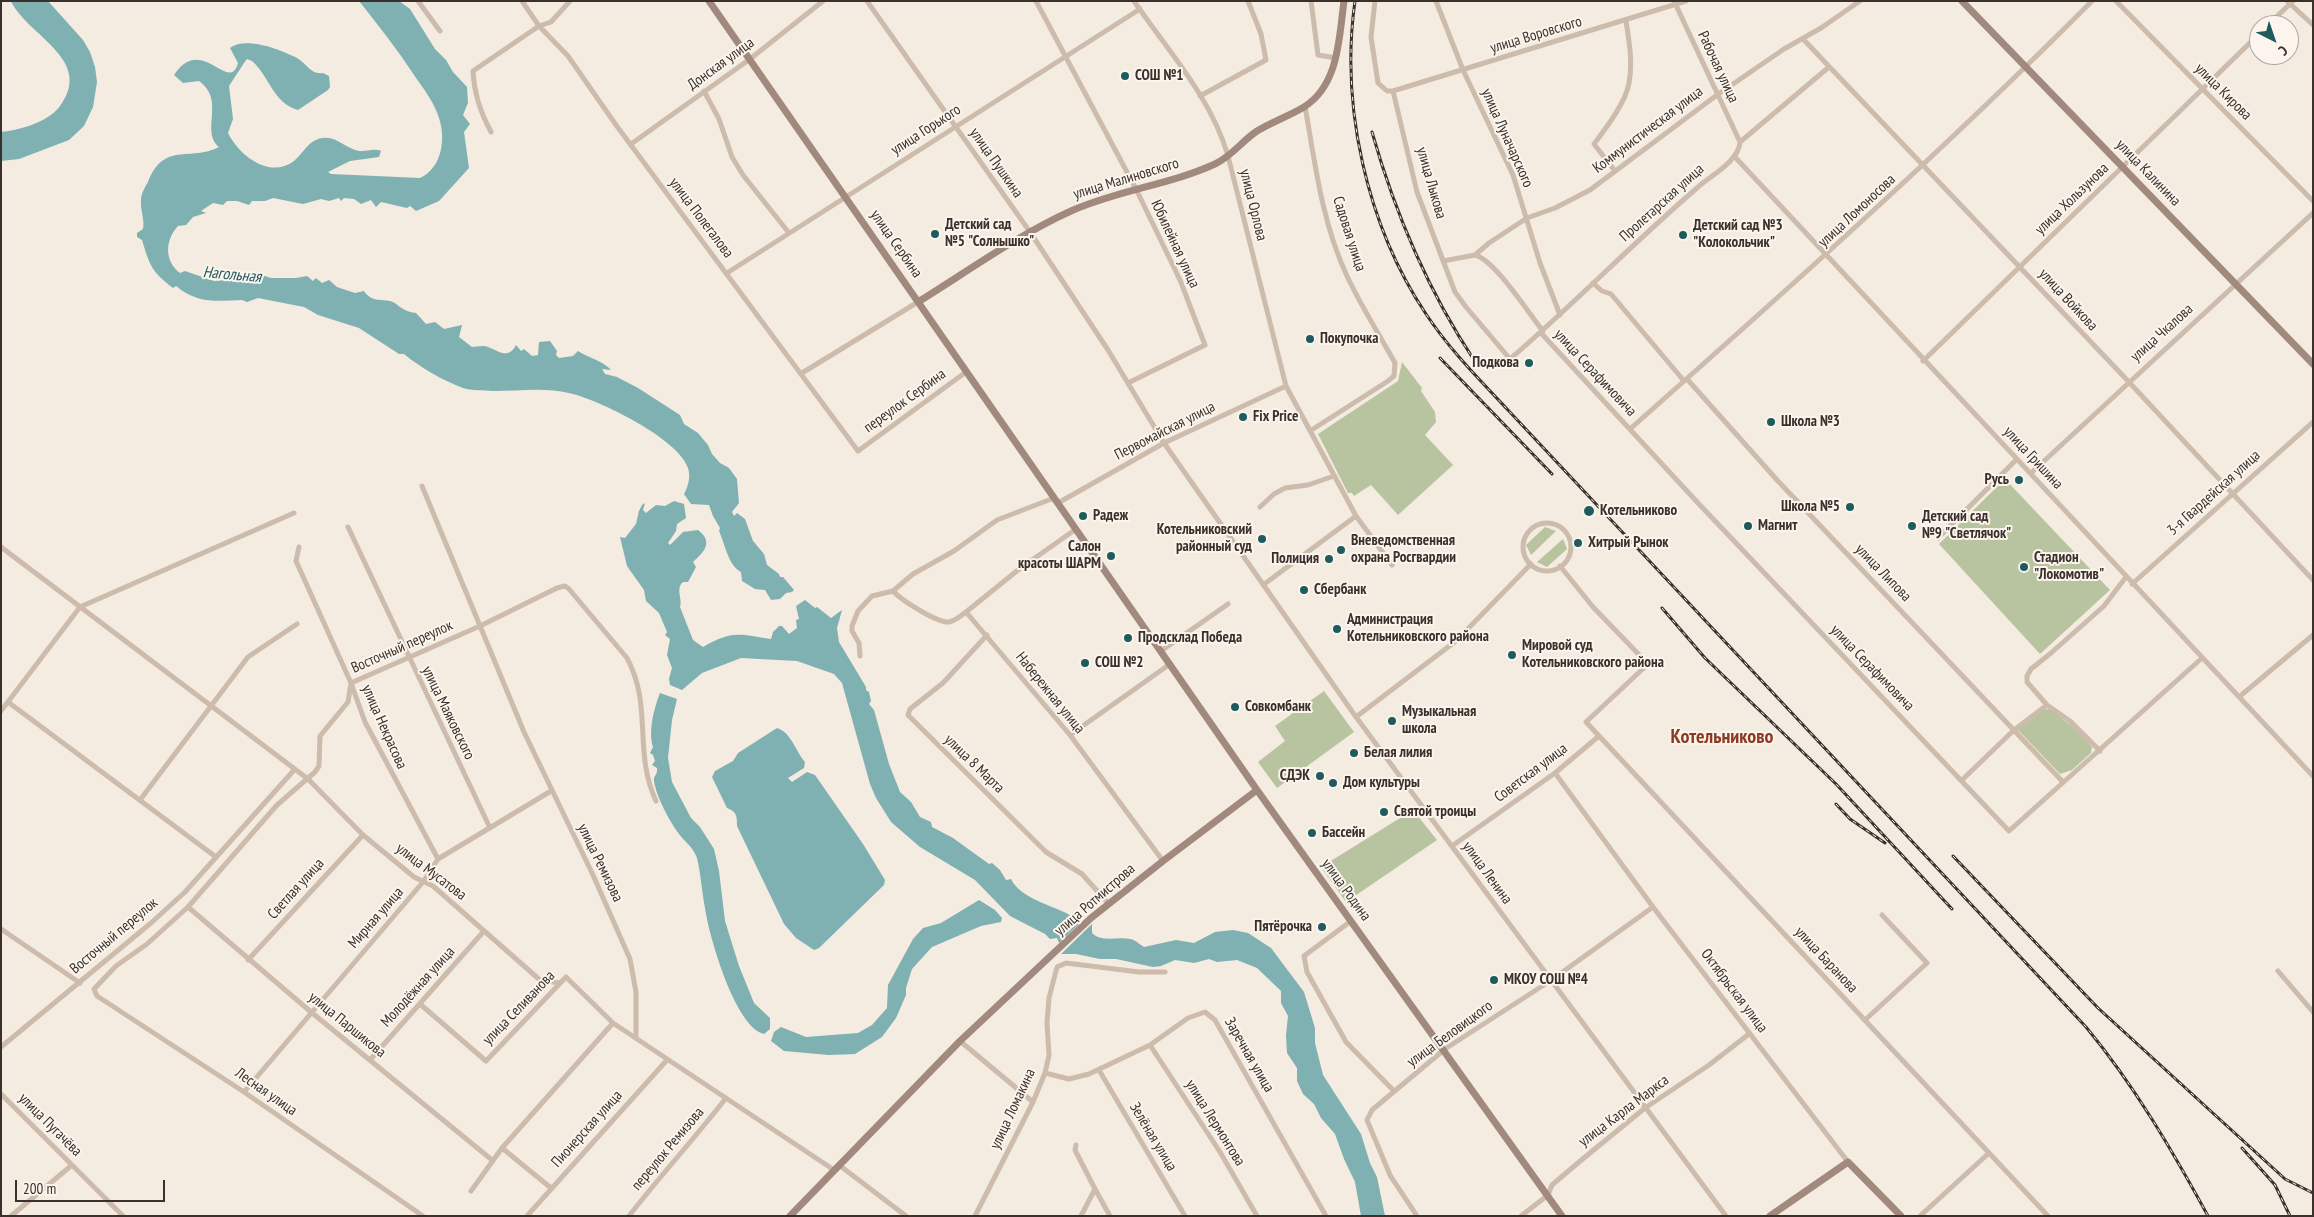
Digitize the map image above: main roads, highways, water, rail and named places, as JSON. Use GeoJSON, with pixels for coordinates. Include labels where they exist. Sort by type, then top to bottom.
{"type":"FeatureCollection","features":[{"type":"Feature","properties":{"kind":"water"},"geometry":{"type":"Polygon","coordinates":[[[11,1],[48,1],[83,40],[90,52],[95,67],[97,82],[93,107],[84,126],[69,140],[19,159],[1,161],[1,132],[25,127],[49,117],[60,106],[69,89],[69,75],[64,61],[19,13],[11,1]]]}},
{"type":"Feature","properties":{"kind":"water"},"geometry":{"type":"Polygon","coordinates":[[[359,1],[399,1],[410,9],[435,49],[467,87],[468,103],[463,115],[470,124],[464,132],[469,168],[439,201],[416,211],[410,206],[407,208],[381,202],[376,207],[371,200],[361,204],[354,199],[344,198],[341,201],[339,198],[329,201],[321,199],[303,204],[273,198],[265,201],[252,201],[249,205],[237,201],[227,201],[223,205],[213,203],[201,211],[206,213],[193,217],[186,225],[178,226],[169,244],[168,250],[171,263],[180,273],[185,271],[214,281],[238,279],[255,273],[271,278],[307,276],[313,281],[316,278],[322,283],[329,280],[337,287],[355,293],[364,291],[370,297],[393,302],[407,311],[416,313],[426,324],[435,322],[444,329],[462,325],[459,337],[472,347],[486,346],[507,353],[513,350],[516,345],[521,351],[524,349],[532,356],[538,355],[539,342],[550,341],[557,351],[556,355],[559,358],[573,356],[578,351],[600,362],[611,370],[602,369],[605,374],[617,377],[638,388],[680,415],[684,424],[698,433],[720,463],[729,468],[737,479],[739,503],[732,512],[734,516],[737,513],[745,519],[753,541],[764,554],[767,565],[779,574],[780,577],[783,577],[794,590],[792,592],[786,593],[780,599],[771,600],[765,590],[755,589],[742,581],[741,572],[730,559],[719,531],[720,528],[709,505],[691,504],[684,494],[688,485],[689,475],[688,468],[681,457],[670,445],[654,433],[617,412],[599,403],[560,391],[493,391],[463,388],[432,373],[404,354],[399,354],[359,328],[318,315],[304,307],[258,298],[247,302],[242,300],[216,301],[200,299],[176,286],[173,288],[152,267],[142,240],[137,237],[137,233],[143,229],[142,195],[154,169],[162,161],[170,157],[208,151],[219,147],[212,133],[211,97],[207,89],[199,81],[183,83],[174,75],[184,64],[195,60],[204,61],[228,72],[234,71],[238,63],[230,48],[237,45],[245,43],[273,48],[297,58],[312,71],[329,76],[330,87],[328,90],[298,110],[290,107],[277,96],[258,67],[247,59],[229,86],[233,119],[228,133],[239,149],[255,162],[275,168],[284,166],[294,161],[314,141],[328,138],[354,150],[381,151],[379,157],[350,161],[328,172],[331,174],[420,178],[433,167],[438,160],[442,144],[441,126],[437,112],[428,95],[401,56],[359,1]]]}},
{"type":"Feature","properties":{"kind":"water"},"geometry":{"type":"Polygon","coordinates":[[[674,501],[684,504],[686,518],[677,524],[676,531],[668,543],[670,545],[683,532],[698,530],[706,539],[704,551],[693,562],[696,567],[688,582],[683,582],[679,591],[680,607],[693,640],[703,647],[721,638],[736,635],[771,639],[773,632],[779,626],[782,626],[789,634],[797,628],[796,620],[799,619],[796,606],[805,600],[831,618],[842,610],[837,628],[839,642],[866,690],[869,692],[871,701],[869,704],[874,710],[889,764],[900,792],[911,802],[920,817],[931,822],[932,827],[953,838],[989,864],[992,863],[1000,870],[1006,880],[1011,879],[1021,891],[1068,914],[1080,923],[1059,943],[1057,938],[1050,939],[1045,934],[1010,916],[975,880],[920,847],[891,822],[876,798],[870,784],[842,683],[834,674],[797,661],[741,658],[702,673],[682,690],[670,685],[669,679],[672,668],[667,655],[670,639],[665,635],[667,632],[659,613],[646,601],[644,590],[627,566],[620,537],[625,538],[636,524],[639,511],[645,503],[643,510],[646,513],[656,505],[665,506],[674,501]]]}},
{"type":"Feature","properties":{"kind":"water"},"geometry":{"type":"Polygon","coordinates":[[[660,693],[677,699],[672,720],[668,758],[672,782],[691,818],[700,827],[714,849],[719,871],[725,921],[739,966],[754,1003],[770,1018],[770,1029],[764,1034],[753,1028],[743,1015],[725,979],[707,921],[697,858],[672,823],[655,787],[654,779],[657,768],[652,765],[655,761],[650,753],[653,747],[651,734],[652,720],[660,693]]]}},
{"type":"Feature","properties":{"kind":"water"},"geometry":{"type":"Polygon","coordinates":[[[777,728],[790,738],[805,762],[804,768],[788,778],[792,782],[807,772],[815,775],[863,844],[885,880],[884,885],[819,948],[814,950],[796,938],[784,924],[737,826],[736,815],[727,808],[712,777],[715,771],[733,761],[738,753],[777,728]]]}},
{"type":"Feature","properties":{"kind":"water"},"geometry":{"type":"Polygon","coordinates":[[[979,900],[995,910],[1002,918],[1001,922],[981,926],[932,947],[912,969],[906,988],[906,995],[896,1018],[882,1037],[855,1054],[829,1055],[784,1051],[771,1041],[774,1032],[781,1027],[806,1037],[858,1033],[872,1025],[887,1008],[888,985],[913,939],[923,928],[941,923],[979,900]]]}},
{"type":"Feature","properties":{"kind":"water"},"geometry":{"type":"Polygon","coordinates":[[[1092,924],[1092,933],[1100,938],[1130,939],[1144,947],[1176,940],[1194,943],[1215,932],[1233,930],[1248,933],[1271,948],[1304,992],[1315,1028],[1315,1043],[1323,1075],[1361,1134],[1370,1163],[1377,1177],[1385,1216],[1361,1216],[1355,1182],[1335,1134],[1321,1118],[1314,1104],[1303,1094],[1297,1081],[1297,1068],[1287,1053],[1288,1016],[1281,1003],[1281,991],[1257,968],[1237,960],[1217,962],[1209,959],[1194,963],[1175,960],[1153,967],[1116,959],[1061,954],[1092,924]]]}},
{"type":"Feature","properties":{"kind":"railway"},"geometry":{"type":"LineString","coordinates":[[1355,1],[1351,41],[1351,82],[1355,123],[1363,164],[1374,204],[1388,243],[1405,280],[1435,327],[1475,375],[2086,1027],[2104,1049],[2152,1118],[2208,1216]]}},
{"type":"Feature","properties":{"kind":"railway"},"geometry":{"type":"LineString","coordinates":[[1372,132],[1391,192],[1414,250],[1441,306],[1474,360]]}},
{"type":"Feature","properties":{"kind":"railway"},"geometry":{"type":"LineString","coordinates":[[1440,358],[1552,474]]}},
{"type":"Feature","properties":{"kind":"railway"},"geometry":{"type":"LineString","coordinates":[[1662,608],[1705,658],[1836,784],[1952,909]]}},
{"type":"Feature","properties":{"kind":"railway"},"geometry":{"type":"LineString","coordinates":[[1836,804],[1850,819],[1885,843]]}},
{"type":"Feature","properties":{"kind":"railway"},"geometry":{"type":"LineString","coordinates":[[1953,856],[2098,1008],[2285,1179],[2313,1193]]}},
{"type":"Feature","properties":{"kind":"railway"},"geometry":{"type":"LineString","coordinates":[[2242,1148],[2275,1185],[2290,1216]]}},
{"type":"Feature","properties":{"kind":"place","name":"СОШ №1"},"geometry":{"type":"Point","coordinates":[1125,76]}},
{"type":"Feature","properties":{"kind":"place","name":"Детский сад №5 \"Солнышко\""},"geometry":{"type":"Point","coordinates":[935,234]}},
{"type":"Feature","properties":{"kind":"place","name":"Детский сад №3 \"Колокольчик\""},"geometry":{"type":"Point","coordinates":[1683,235]}},
{"type":"Feature","properties":{"kind":"place","name":"Покупочка"},"geometry":{"type":"Point","coordinates":[1310,339]}},
{"type":"Feature","properties":{"kind":"place","name":"Подкова"},"geometry":{"type":"Point","coordinates":[1529,363]}},
{"type":"Feature","properties":{"kind":"place","name":"Fix Price"},"geometry":{"type":"Point","coordinates":[1243,417]}},
{"type":"Feature","properties":{"kind":"place","name":"Школа №3"},"geometry":{"type":"Point","coordinates":[1771,422]}},
{"type":"Feature","properties":{"kind":"place","name":"Русь"},"geometry":{"type":"Point","coordinates":[2019,480]}},
{"type":"Feature","properties":{"kind":"place","name":"Школа №5"},"geometry":{"type":"Point","coordinates":[1850,507]}},
{"type":"Feature","properties":{"kind":"place","name":"Котельниково"},"geometry":{"type":"Point","coordinates":[1589,511]}},
{"type":"Feature","properties":{"kind":"place","name":"Радеж"},"geometry":{"type":"Point","coordinates":[1083,516]}},
{"type":"Feature","properties":{"kind":"place","name":"Магнит"},"geometry":{"type":"Point","coordinates":[1748,526]}},
{"type":"Feature","properties":{"kind":"place","name":"Детский сад №9 \"Светлячок\""},"geometry":{"type":"Point","coordinates":[1912,526]}},
{"type":"Feature","properties":{"kind":"place","name":"Котельниковский районный суд"},"geometry":{"type":"Point","coordinates":[1262,539]}},
{"type":"Feature","properties":{"kind":"place","name":"Хитрый Рынок"},"geometry":{"type":"Point","coordinates":[1578,543]}},
{"type":"Feature","properties":{"kind":"place","name":"Вневедомственная охрана Росгвардии"},"geometry":{"type":"Point","coordinates":[1341,550]}},
{"type":"Feature","properties":{"kind":"place","name":"Салон красоты ШАРМ"},"geometry":{"type":"Point","coordinates":[1111,556]}},
{"type":"Feature","properties":{"kind":"place","name":"Полиция"},"geometry":{"type":"Point","coordinates":[1329,559]}},
{"type":"Feature","properties":{"kind":"place","name":"Стадион \"Локомотив\""},"geometry":{"type":"Point","coordinates":[2024,567]}},
{"type":"Feature","properties":{"kind":"place","name":"Сбербанк"},"geometry":{"type":"Point","coordinates":[1304,590]}},
{"type":"Feature","properties":{"kind":"place","name":"Администрация Котельниковского района"},"geometry":{"type":"Point","coordinates":[1337,629]}},
{"type":"Feature","properties":{"kind":"place","name":"Продсклад Победа"},"geometry":{"type":"Point","coordinates":[1128,638]}},
{"type":"Feature","properties":{"kind":"place","name":"Мировой суд Котельниковского района"},"geometry":{"type":"Point","coordinates":[1512,655]}},
{"type":"Feature","properties":{"kind":"place","name":"СОШ №2"},"geometry":{"type":"Point","coordinates":[1085,663]}},
{"type":"Feature","properties":{"kind":"place","name":"Совкомбанк"},"geometry":{"type":"Point","coordinates":[1235,707]}},
{"type":"Feature","properties":{"kind":"place","name":"Музыкальная школа"},"geometry":{"type":"Point","coordinates":[1392,721]}},
{"type":"Feature","properties":{"kind":"place","name":"Белая лилия"},"geometry":{"type":"Point","coordinates":[1354,753]}},
{"type":"Feature","properties":{"kind":"place","name":"СДЭК"},"geometry":{"type":"Point","coordinates":[1320,776]}},
{"type":"Feature","properties":{"kind":"place","name":"Дом культуры"},"geometry":{"type":"Point","coordinates":[1333,783]}},
{"type":"Feature","properties":{"kind":"place","name":"Святой троицы"},"geometry":{"type":"Point","coordinates":[1384,812]}},
{"type":"Feature","properties":{"kind":"place","name":"Бассейн"},"geometry":{"type":"Point","coordinates":[1312,833]}},
{"type":"Feature","properties":{"kind":"place","name":"Пятёрочка"},"geometry":{"type":"Point","coordinates":[1322,927]}},
{"type":"Feature","properties":{"kind":"place","name":"МКОУ СОШ №4"},"geometry":{"type":"Point","coordinates":[1494,980]}},
{"type":"Feature","properties":{"kind":"district","name":"Котельниково"},"geometry":{"type":"Point","coordinates":[1722,737]}},
{"type":"Feature","properties":{"kind":"water label","name":"Нагольная"},"geometry":{"type":"Point","coordinates":[232,275]}}]}
